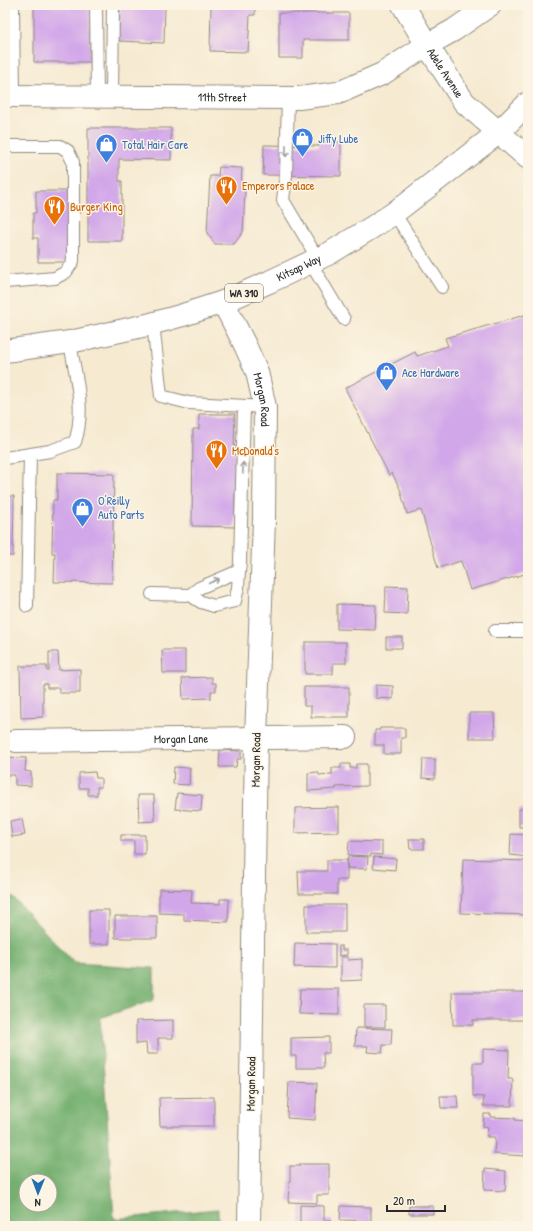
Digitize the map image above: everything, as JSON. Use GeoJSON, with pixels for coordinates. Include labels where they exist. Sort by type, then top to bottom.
{"type":"FeatureCollection","features":[{"type":"Feature","properties":{"kind":"street","name":"Adele Avenue"},"geometry":{"type":"LineString","coordinates":[[403,5],[464,102],[528,158]]}},
{"type":"Feature","properties":{"kind":"street","name":"11th Street"},"geometry":{"type":"LineString","coordinates":[[9,96],[299,98],[338,93],[382,74],[427,45],[454,30],[490,5]]}},
{"type":"Feature","properties":{"kind":"street","name":"Kitsap Way"},"geometry":{"type":"LineString","coordinates":[[5,351],[70,342],[153,324],[223,302],[269,282],[352,240],[394,213],[498,133],[528,103]]}},
{"type":"Feature","properties":{"kind":"street","name":"Morgan Road"},"geometry":{"type":"LineString","coordinates":[[223,302],[257,372],[254,406],[264,520],[256,738],[249,1226]]}},
{"type":"Feature","properties":{"kind":"street","name":"Morgan Lane"},"geometry":{"type":"LineString","coordinates":[[16,741],[345,737]]}},
{"type":"Feature","properties":{"kind":"lane"},"geometry":{"type":"LineString","coordinates":[[9,96],[13,5]]}},
{"type":"Feature","properties":{"kind":"lane"},"geometry":{"type":"LineString","coordinates":[[96,5],[104,97]]}},
{"type":"Feature","properties":{"kind":"lane"},"geometry":{"type":"LineString","coordinates":[[104,97],[113,5]]}},
{"type":"Feature","properties":{"kind":"lane"},"geometry":{"type":"LineString","coordinates":[[288,98],[286,126],[286,175],[283,200],[344,319]]}},
{"type":"Feature","properties":{"kind":"lane"},"geometry":{"type":"LineString","coordinates":[[5,146],[60,146],[68,151],[73,162],[73,261],[66,272],[55,278],[5,282]]}},
{"type":"Feature","properties":{"kind":"lane"},"geometry":{"type":"LineString","coordinates":[[394,213],[442,287]]}},
{"type":"Feature","properties":{"kind":"lane"},"geometry":{"type":"LineString","coordinates":[[152,594],[190,596],[201,602],[214,606],[235,601],[238,588],[254,406],[189,403],[162,396],[153,324]]}},
{"type":"Feature","properties":{"kind":"lane"},"geometry":{"type":"LineString","coordinates":[[5,458],[50,451],[75,442],[79,431],[80,404],[70,342]]}},
{"type":"Feature","properties":{"kind":"lane"},"geometry":{"type":"LineString","coordinates":[[27,606],[30,454]]}},
{"type":"Feature","properties":{"kind":"lane"},"geometry":{"type":"LineString","coordinates":[[190,596],[199,588],[239,571]]}},
{"type":"Feature","properties":{"kind":"lane"},"geometry":{"type":"LineString","coordinates":[[495,631],[528,631]]}},
{"type":"Feature","properties":{"kind":"green space"},"geometry":{"type":"Polygon","coordinates":[[[5,889],[74,963],[154,968],[154,1000],[100,1018],[114,1219],[218,1209],[218,1226],[5,1226],[5,889]]]}},
{"type":"Feature","properties":{"kind":"building"},"geometry":{"type":"Polygon","coordinates":[[[34,5],[90,5],[90,62],[34,62],[34,5]]]}},
{"type":"Feature","properties":{"kind":"building"},"geometry":{"type":"Polygon","coordinates":[[[120,5],[165,5],[164,43],[119,41],[120,5]]]}},
{"type":"Feature","properties":{"kind":"building"},"geometry":{"type":"Polygon","coordinates":[[[211,5],[255,5],[255,15],[250,15],[248,52],[210,51],[211,5]]]}},
{"type":"Feature","properties":{"kind":"building"},"geometry":{"type":"Polygon","coordinates":[[[279,13],[349,13],[349,40],[303,40],[303,58],[279,58],[279,13]]]}},
{"type":"Feature","properties":{"kind":"building"},"geometry":{"type":"Polygon","coordinates":[[[88,128],[171,128],[171,160],[119,159],[119,181],[122,181],[122,241],[88,241],[88,128]]]}},
{"type":"Feature","properties":{"kind":"building"},"geometry":{"type":"Polygon","coordinates":[[[319,142],[341,142],[341,176],[263,175],[264,145],[319,146],[319,142]]]}},
{"type":"Feature","properties":{"kind":"building"},"geometry":{"type":"Polygon","coordinates":[[[219,167],[242,168],[241,190],[245,190],[243,232],[234,244],[215,244],[207,233],[210,176],[218,176],[219,167]]]}},
{"type":"Feature","properties":{"kind":"building"},"geometry":{"type":"Polygon","coordinates":[[[36,191],[69,191],[71,262],[38,262],[38,238],[33,238],[33,213],[36,213],[36,191]]]}},
{"type":"Feature","properties":{"kind":"building"},"geometry":{"type":"Polygon","coordinates":[[[528,314],[528,573],[470,590],[461,561],[438,568],[421,510],[407,514],[400,489],[392,473],[389,475],[345,388],[415,352],[417,356],[448,346],[445,338],[528,314]]]}},
{"type":"Feature","properties":{"kind":"building"},"geometry":{"type":"Polygon","coordinates":[[[199,414],[235,414],[234,455],[241,455],[241,494],[235,494],[235,527],[192,526],[193,429],[199,429],[199,414]]]}},
{"type":"Feature","properties":{"kind":"building"},"geometry":{"type":"Polygon","coordinates":[[[57,473],[114,474],[112,583],[54,582],[55,553],[52,553],[53,500],[57,500],[57,473]]]}},
{"type":"Feature","properties":{"kind":"building"},"geometry":{"type":"Polygon","coordinates":[[[5,496],[14,496],[13,556],[5,556],[5,496]]]}},
{"type":"Feature","properties":{"kind":"building"},"geometry":{"type":"Polygon","coordinates":[[[386,586],[408,587],[407,614],[385,613],[386,586]]]}},
{"type":"Feature","properties":{"kind":"building"},"geometry":{"type":"Polygon","coordinates":[[[337,604],[376,605],[375,630],[337,629],[337,604]]]}},
{"type":"Feature","properties":{"kind":"building"},"geometry":{"type":"Polygon","coordinates":[[[386,637],[402,637],[402,648],[386,648],[386,637]]]}},
{"type":"Feature","properties":{"kind":"building"},"geometry":{"type":"Polygon","coordinates":[[[305,642],[346,642],[346,663],[333,663],[333,674],[305,674],[305,642]]]}},
{"type":"Feature","properties":{"kind":"building"},"geometry":{"type":"Polygon","coordinates":[[[162,650],[185,650],[185,673],[163,673],[162,650]]]}},
{"type":"Feature","properties":{"kind":"building"},"geometry":{"type":"Polygon","coordinates":[[[49,652],[58,652],[59,670],[80,669],[80,693],[59,693],[59,688],[47,688],[47,684],[43,684],[43,717],[21,718],[20,666],[47,666],[47,671],[49,671],[49,652]]]}},
{"type":"Feature","properties":{"kind":"building"},"geometry":{"type":"Polygon","coordinates":[[[212,677],[212,683],[216,683],[216,691],[211,691],[211,698],[183,699],[182,678],[212,677]]]}},
{"type":"Feature","properties":{"kind":"building"},"geometry":{"type":"Polygon","coordinates":[[[376,685],[393,686],[393,699],[376,698],[376,685]]]}},
{"type":"Feature","properties":{"kind":"building"},"geometry":{"type":"Polygon","coordinates":[[[304,687],[349,687],[349,717],[311,717],[311,706],[304,706],[304,687]]]}},
{"type":"Feature","properties":{"kind":"building"},"geometry":{"type":"Polygon","coordinates":[[[469,713],[494,713],[495,738],[469,738],[469,713]]]}},
{"type":"Feature","properties":{"kind":"building"},"geometry":{"type":"Polygon","coordinates":[[[380,728],[405,728],[405,738],[401,738],[401,754],[384,754],[384,745],[375,745],[375,730],[380,730],[380,728]]]}},
{"type":"Feature","properties":{"kind":"building"},"geometry":{"type":"Polygon","coordinates":[[[220,750],[241,751],[241,759],[237,759],[236,767],[219,767],[220,750]]]}},
{"type":"Feature","properties":{"kind":"building"},"geometry":{"type":"Polygon","coordinates":[[[6,757],[26,758],[25,771],[31,772],[31,786],[15,785],[15,775],[7,775],[7,781],[5,781],[6,757]]]}},
{"type":"Feature","properties":{"kind":"building"},"geometry":{"type":"Polygon","coordinates":[[[423,759],[435,759],[435,779],[422,778],[423,759]]]}},
{"type":"Feature","properties":{"kind":"building"},"geometry":{"type":"Polygon","coordinates":[[[341,764],[350,764],[350,768],[356,768],[356,764],[367,764],[367,786],[336,787],[336,789],[308,791],[308,773],[318,772],[319,775],[332,774],[332,768],[341,768],[341,764]]]}},
{"type":"Feature","properties":{"kind":"building"},"geometry":{"type":"Polygon","coordinates":[[[174,767],[190,768],[189,785],[173,784],[174,767]]]}},
{"type":"Feature","properties":{"kind":"building"},"geometry":{"type":"Polygon","coordinates":[[[95,772],[96,778],[101,778],[101,787],[97,787],[97,795],[88,795],[88,788],[79,788],[79,773],[95,772]]]}},
{"type":"Feature","properties":{"kind":"building"},"geometry":{"type":"Polygon","coordinates":[[[177,793],[202,795],[201,811],[175,809],[177,793]]]}},
{"type":"Feature","properties":{"kind":"building"},"geometry":{"type":"Polygon","coordinates":[[[138,795],[154,795],[155,821],[139,822],[138,795]]]}},
{"type":"Feature","properties":{"kind":"building"},"geometry":{"type":"Polygon","coordinates":[[[339,807],[339,832],[295,833],[295,808],[339,807]]]}},
{"type":"Feature","properties":{"kind":"building"},"geometry":{"type":"Polygon","coordinates":[[[519,809],[528,809],[528,827],[519,827],[519,809]]]}},
{"type":"Feature","properties":{"kind":"building"},"geometry":{"type":"Polygon","coordinates":[[[22,819],[25,835],[12,837],[10,821],[22,819]]]}},
{"type":"Feature","properties":{"kind":"building"},"geometry":{"type":"Polygon","coordinates":[[[511,834],[528,835],[528,857],[510,855],[511,834]]]}},
{"type":"Feature","properties":{"kind":"building"},"geometry":{"type":"Polygon","coordinates":[[[121,835],[145,835],[145,854],[134,854],[134,841],[121,841],[121,835]]]}},
{"type":"Feature","properties":{"kind":"building"},"geometry":{"type":"Polygon","coordinates":[[[409,839],[424,839],[424,849],[410,849],[409,839]]]}},
{"type":"Feature","properties":{"kind":"building"},"geometry":{"type":"Polygon","coordinates":[[[349,841],[382,842],[382,855],[348,855],[349,841]]]}},
{"type":"Feature","properties":{"kind":"building"},"geometry":{"type":"Polygon","coordinates":[[[348,856],[368,857],[367,869],[347,868],[348,856]]]}},
{"type":"Feature","properties":{"kind":"building"},"geometry":{"type":"Polygon","coordinates":[[[374,857],[396,859],[395,870],[373,868],[374,857]]]}},
{"type":"Feature","properties":{"kind":"building"},"geometry":{"type":"Polygon","coordinates":[[[463,859],[528,861],[528,915],[461,913],[463,859]]]}},
{"type":"Feature","properties":{"kind":"building"},"geometry":{"type":"Polygon","coordinates":[[[327,860],[347,860],[347,880],[337,880],[337,894],[299,894],[298,871],[327,871],[327,860]]]}},
{"type":"Feature","properties":{"kind":"building"},"geometry":{"type":"Polygon","coordinates":[[[159,889],[192,890],[191,903],[220,904],[220,899],[229,899],[228,922],[184,920],[184,914],[159,913],[159,889]]]}},
{"type":"Feature","properties":{"kind":"building"},"geometry":{"type":"Polygon","coordinates":[[[306,905],[345,905],[345,932],[306,932],[306,905]]]}},
{"type":"Feature","properties":{"kind":"building"},"geometry":{"type":"Polygon","coordinates":[[[89,910],[109,910],[109,944],[89,944],[89,910]]]}},
{"type":"Feature","properties":{"kind":"building"},"geometry":{"type":"Polygon","coordinates":[[[115,916],[157,916],[157,938],[115,938],[115,916]]]}},
{"type":"Feature","properties":{"kind":"building"},"geometry":{"type":"Polygon","coordinates":[[[295,943],[335,944],[335,968],[294,967],[295,943]]]}},
{"type":"Feature","properties":{"kind":"building"},"geometry":{"type":"Polygon","coordinates":[[[339,946],[342,946],[342,950],[347,950],[347,955],[339,956],[339,946]]]}},
{"type":"Feature","properties":{"kind":"building"},"geometry":{"type":"Polygon","coordinates":[[[341,957],[348,957],[348,960],[362,959],[362,980],[341,981],[341,957]]]}},
{"type":"Feature","properties":{"kind":"building"},"geometry":{"type":"Polygon","coordinates":[[[300,989],[339,989],[339,1015],[299,1014],[300,989]]]}},
{"type":"Feature","properties":{"kind":"building"},"geometry":{"type":"Polygon","coordinates":[[[452,992],[528,992],[528,1020],[473,1020],[473,1025],[453,1025],[452,992]]]}},
{"type":"Feature","properties":{"kind":"building"},"geometry":{"type":"Polygon","coordinates":[[[364,1005],[385,1005],[385,1027],[364,1027],[364,1005]]]}},
{"type":"Feature","properties":{"kind":"building"},"geometry":{"type":"Polygon","coordinates":[[[173,1020],[173,1038],[158,1038],[158,1054],[147,1054],[146,1043],[136,1044],[136,1021],[173,1020]]]}},
{"type":"Feature","properties":{"kind":"building"},"geometry":{"type":"Polygon","coordinates":[[[356,1028],[392,1029],[391,1045],[383,1045],[382,1053],[367,1052],[368,1046],[355,1046],[356,1028]]]}},
{"type":"Feature","properties":{"kind":"building"},"geometry":{"type":"Polygon","coordinates":[[[329,1037],[329,1053],[323,1053],[324,1068],[296,1068],[296,1056],[291,1056],[291,1038],[329,1037]]]}},
{"type":"Feature","properties":{"kind":"building"},"geometry":{"type":"Polygon","coordinates":[[[483,1049],[509,1050],[508,1079],[513,1079],[512,1106],[483,1106],[484,1097],[473,1096],[473,1063],[483,1063],[483,1049]]]}},
{"type":"Feature","properties":{"kind":"building"},"geometry":{"type":"Polygon","coordinates":[[[289,1082],[317,1083],[315,1120],[287,1118],[289,1082]]]}},
{"type":"Feature","properties":{"kind":"building"},"geometry":{"type":"Polygon","coordinates":[[[440,1096],[457,1096],[458,1108],[441,1108],[440,1096]]]}},
{"type":"Feature","properties":{"kind":"building"},"geometry":{"type":"Polygon","coordinates":[[[214,1097],[214,1126],[160,1126],[159,1098],[214,1097]]]}},
{"type":"Feature","properties":{"kind":"building"},"geometry":{"type":"Polygon","coordinates":[[[484,1114],[491,1114],[491,1117],[515,1118],[515,1120],[526,1121],[525,1156],[494,1154],[495,1137],[487,1137],[488,1127],[483,1126],[484,1114]]]}},
{"type":"Feature","properties":{"kind":"building"},"geometry":{"type":"Polygon","coordinates":[[[300,1164],[329,1164],[329,1195],[317,1195],[317,1203],[288,1202],[290,1166],[300,1166],[300,1164]]]}},
{"type":"Feature","properties":{"kind":"building"},"geometry":{"type":"Polygon","coordinates":[[[485,1169],[506,1171],[505,1191],[484,1190],[485,1169]]]}},
{"type":"Feature","properties":{"kind":"building"},"geometry":{"type":"Polygon","coordinates":[[[300,1205],[324,1206],[324,1220],[332,1220],[332,1226],[300,1226],[300,1205]]]}},
{"type":"Feature","properties":{"kind":"building"},"geometry":{"type":"Polygon","coordinates":[[[341,1206],[371,1207],[371,1221],[340,1220],[341,1206]]]}},
{"type":"Feature","properties":{"kind":"building"},"geometry":{"type":"Polygon","coordinates":[[[409,1206],[433,1206],[433,1214],[409,1214],[409,1206]]]}},
{"type":"Feature","properties":{"kind":"place","name":"Jiffy Lube"},"geometry":{"type":"Point","coordinates":[302,158]}},
{"type":"Feature","properties":{"kind":"place","name":"Total Hair Care"},"geometry":{"type":"Point","coordinates":[107,164]}},
{"type":"Feature","properties":{"kind":"place","name":"Emperors Palace"},"geometry":{"type":"Point","coordinates":[227,206]}},
{"type":"Feature","properties":{"kind":"place","name":"Burger King"},"geometry":{"type":"Point","coordinates":[55,226]}},
{"type":"Feature","properties":{"kind":"place","name":"Ace Hardware"},"geometry":{"type":"Point","coordinates":[387,392]}},
{"type":"Feature","properties":{"kind":"place","name":"McDonald's"},"geometry":{"type":"Point","coordinates":[217,470]}},
{"type":"Feature","properties":{"kind":"place","name":"O'Reilly Auto Parts"},"geometry":{"type":"Point","coordinates":[83,528]}}]}
